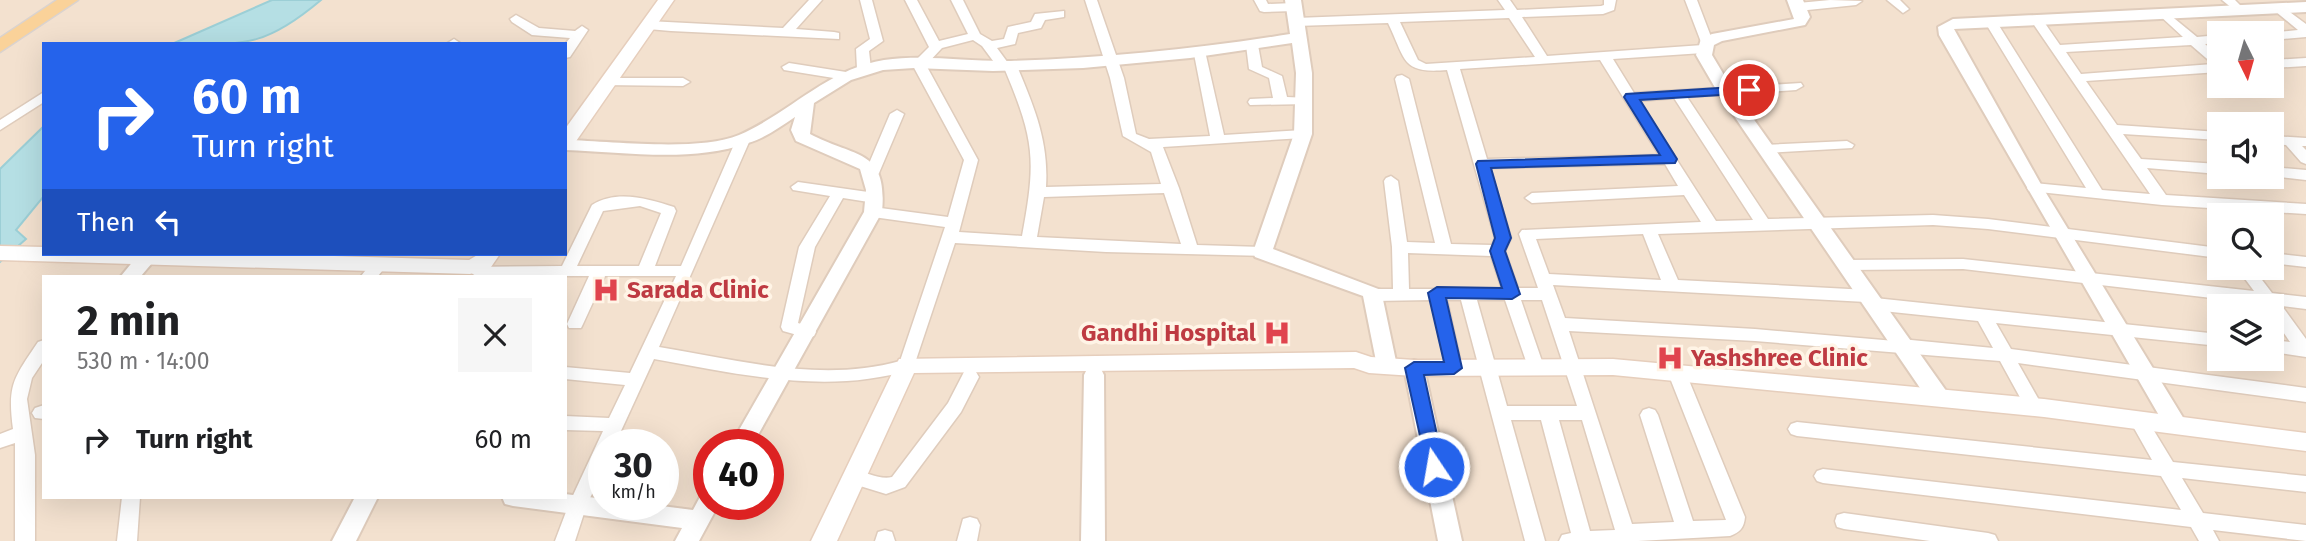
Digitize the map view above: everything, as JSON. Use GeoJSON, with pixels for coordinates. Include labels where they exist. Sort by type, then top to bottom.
{"type":"FeatureCollection","features":[{"type":"Feature","properties":{"kind":"main road"},"geometry":{"type":"LineString","coordinates":[[0,46],[69,0]]}},
{"type":"Feature","properties":{"kind":"main road"},"geometry":{"type":"LineString","coordinates":[[567,141],[666,0]]}},
{"type":"Feature","properties":{"kind":"main road"},"geometry":{"type":"LineString","coordinates":[[0,253],[42,254]]}},
{"type":"Feature","properties":{"kind":"main road"},"geometry":{"type":"LineString","coordinates":[[148,256],[479,267]]}},
{"type":"Feature","properties":{"kind":"main road"},"geometry":{"type":"LineString","coordinates":[[898,372],[1266,367],[1359,371],[1378,366],[1613,367],[2034,407],[2306,442]]}},
{"type":"Feature","properties":{"kind":"main road"},"geometry":{"type":"LineString","coordinates":[[898,372],[970,377],[1094,375],[1266,367]]}},
{"type":"Feature","properties":{"kind":"main road"},"geometry":{"type":"LineString","coordinates":[[824,541],[898,372]]}},
{"type":"Feature","properties":{"kind":"street"},"geometry":{"type":"LineString","coordinates":[[787,31],[816,0]]}},
{"type":"Feature","properties":{"kind":"street"},"geometry":{"type":"LineString","coordinates":[[864,69],[862,49],[877,41],[866,0]]}},
{"type":"Feature","properties":{"kind":"street"},"geometry":{"type":"LineString","coordinates":[[911,0],[935,46]]}},
{"type":"Feature","properties":{"kind":"street"},"geometry":{"type":"LineString","coordinates":[[957,0],[975,36],[1007,66],[1036,133],[1037,192],[1028,242]]}},
{"type":"Feature","properties":{"kind":"street"},"geometry":{"type":"LineString","coordinates":[[1091,0],[1112,62],[1130,136],[1157,149],[1191,250]]}},
{"type":"Feature","properties":{"kind":"street"},"geometry":{"type":"LineString","coordinates":[[1260,0],[1264,8],[1295,17],[1392,19],[1514,15],[1575,6],[1608,9],[1610,0]]}},
{"type":"Feature","properties":{"kind":"street"},"geometry":{"type":"LineString","coordinates":[[1504,0],[1544,61]]}},
{"type":"Feature","properties":{"kind":"street"},"geometry":{"type":"LineString","coordinates":[[1691,0],[1705,45],[1725,92],[1939,398]]}},
{"type":"Feature","properties":{"kind":"street"},"geometry":{"type":"LineString","coordinates":[[1392,19],[1413,62],[1424,68],[1605,57],[1705,45],[1800,22],[1802,17],[1796,3],[1856,1],[1867,13]]}},
{"type":"Feature","properties":{"kind":"street"},"geometry":{"type":"LineString","coordinates":[[2176,425],[2034,188],[1946,30],[1953,24],[2164,14],[2233,4],[2279,8],[2306,7]]}},
{"type":"Feature","properties":{"kind":"street"},"geometry":{"type":"LineString","coordinates":[[2279,8],[2306,32]]}},
{"type":"Feature","properties":{"kind":"street"},"geometry":{"type":"LineString","coordinates":[[988,46],[1010,41],[1011,31],[1037,25],[1039,18],[1060,14]]}},
{"type":"Feature","properties":{"kind":"street"},"geometry":{"type":"LineString","coordinates":[[2164,14],[2207,53]]}},
{"type":"Feature","properties":{"kind":"street"},"geometry":{"type":"LineString","coordinates":[[567,144],[706,146],[743,140],[846,76],[864,69],[894,63],[1007,66],[1112,62],[1200,54],[1252,46],[1295,17]]}},
{"type":"Feature","properties":{"kind":"street"},"geometry":{"type":"LineString","coordinates":[[1262,252],[1303,134],[1304,73],[1295,17]]}},
{"type":"Feature","properties":{"kind":"street"},"geometry":{"type":"LineString","coordinates":[[516,19],[536,32],[581,32],[567,51]]}},
{"type":"Feature","properties":{"kind":"street"},"geometry":{"type":"LineString","coordinates":[[2038,22],[2162,200]]}},
{"type":"Feature","properties":{"kind":"street"},"geometry":{"type":"LineString","coordinates":[[1992,24],[2097,194]]}},
{"type":"Feature","properties":{"kind":"street"},"geometry":{"type":"LineString","coordinates":[[648,25],[705,30],[787,31],[834,36]]}},
{"type":"Feature","properties":{"kind":"street"},"geometry":{"type":"LineString","coordinates":[[2284,35],[2306,32]]}},
{"type":"Feature","properties":{"kind":"street"},"geometry":{"type":"LineString","coordinates":[[919,64],[935,46],[975,36]]}},
{"type":"Feature","properties":{"kind":"street"},"geometry":{"type":"LineString","coordinates":[[2055,49],[2207,40]]}},
{"type":"Feature","properties":{"kind":"street"},"geometry":{"type":"LineString","coordinates":[[1252,46],[1256,69],[1275,76],[1281,102]]}},
{"type":"Feature","properties":{"kind":"street"},"geometry":{"type":"LineString","coordinates":[[1200,54],[1218,140]]}},
{"type":"Feature","properties":{"kind":"street"},"geometry":{"type":"LineString","coordinates":[[1605,57],[1710,226]]}},
{"type":"Feature","properties":{"kind":"street"},"geometry":{"type":"LineString","coordinates":[[2284,63],[2306,62]]}},
{"type":"Feature","properties":{"kind":"street"},"geometry":{"type":"LineString","coordinates":[[650,352],[784,373],[898,372],[952,230],[971,160],[919,64]]}},
{"type":"Feature","properties":{"kind":"street"},"geometry":{"type":"LineString","coordinates":[[789,66],[846,76]]}},
{"type":"Feature","properties":{"kind":"street"},"geometry":{"type":"LineString","coordinates":[[2076,78],[2207,66]]}},
{"type":"Feature","properties":{"kind":"street"},"geometry":{"type":"LineString","coordinates":[[1453,67],[1503,238],[1497,251],[1536,367]]}},
{"type":"Feature","properties":{"kind":"street"},"geometry":{"type":"LineString","coordinates":[[1402,79],[1444,248]]}},
{"type":"Feature","properties":{"kind":"street"},"geometry":{"type":"LineString","coordinates":[[608,82],[683,82]]}},
{"type":"Feature","properties":{"kind":"street"},"geometry":{"type":"LineString","coordinates":[[1631,97],[1797,86]]}},
{"type":"Feature","properties":{"kind":"street"},"geometry":{"type":"LineString","coordinates":[[1678,94],[1764,224]]}},
{"type":"Feature","properties":{"kind":"street"},"geometry":{"type":"LineString","coordinates":[[0,126],[42,97]]}},
{"type":"Feature","properties":{"kind":"street"},"geometry":{"type":"LineString","coordinates":[[1255,103],[1303,101]]}},
{"type":"Feature","properties":{"kind":"street"},"geometry":{"type":"LineString","coordinates":[[806,103],[800,130],[802,137],[862,160],[872,173]]}},
{"type":"Feature","properties":{"kind":"street"},"geometry":{"type":"LineString","coordinates":[[751,429],[808,332],[874,205],[872,173],[897,114]]}},
{"type":"Feature","properties":{"kind":"street"},"geometry":{"type":"LineString","coordinates":[[2112,129],[2207,135]]}},
{"type":"Feature","properties":{"kind":"street"},"geometry":{"type":"LineString","coordinates":[[1147,144],[1303,134]]}},
{"type":"Feature","properties":{"kind":"street"},"geometry":{"type":"LineString","coordinates":[[614,429],[743,140]]}},
{"type":"Feature","properties":{"kind":"street"},"geometry":{"type":"LineString","coordinates":[[2284,141],[2306,142]]}},
{"type":"Feature","properties":{"kind":"street"},"geometry":{"type":"LineString","coordinates":[[2290,141],[2306,159]]}},
{"type":"Feature","properties":{"kind":"street"},"geometry":{"type":"LineString","coordinates":[[1765,149],[1847,145]]}},
{"type":"Feature","properties":{"kind":"street"},"geometry":{"type":"LineString","coordinates":[[1483,164],[1670,159]]}},
{"type":"Feature","properties":{"kind":"street"},"geometry":{"type":"LineString","coordinates":[[2136,163],[2207,168]]}},
{"type":"Feature","properties":{"kind":"street"},"geometry":{"type":"LineString","coordinates":[[2284,173],[2306,175]]}},
{"type":"Feature","properties":{"kind":"street"},"geometry":{"type":"LineString","coordinates":[[1391,181],[1400,247],[1401,294]]}},
{"type":"Feature","properties":{"kind":"street"},"geometry":{"type":"LineString","coordinates":[[798,187],[839,193],[952,230],[1028,242],[1262,252],[1374,295],[1512,294],[1546,286],[1672,286],[1870,300],[1984,316],[2207,339]]}},
{"type":"Feature","properties":{"kind":"street"},"geometry":{"type":"LineString","coordinates":[[1037,192],[1172,188]]}},
{"type":"Feature","properties":{"kind":"street"},"geometry":{"type":"LineString","coordinates":[[2034,188],[2162,200],[2306,208]]}},
{"type":"Feature","properties":{"kind":"street"},"geometry":{"type":"LineString","coordinates":[[1532,198],[1688,190]]}},
{"type":"Feature","properties":{"kind":"street"},"geometry":{"type":"LineString","coordinates":[[808,332],[790,329],[792,314],[807,247],[839,193]]}},
{"type":"Feature","properties":{"kind":"street"},"geometry":{"type":"LineString","coordinates":[[562,272],[599,206],[641,201],[668,211],[645,270]]}},
{"type":"Feature","properties":{"kind":"street"},"geometry":{"type":"LineString","coordinates":[[1627,537],[1574,367],[1527,234],[1816,222],[1962,222],[2207,252]]}},
{"type":"Feature","properties":{"kind":"street"},"geometry":{"type":"LineString","coordinates":[[1648,229],[1672,286]]}},
{"type":"Feature","properties":{"kind":"street"},"geometry":{"type":"LineString","coordinates":[[1400,247],[1497,251]]}},
{"type":"Feature","properties":{"kind":"street"},"geometry":{"type":"LineString","coordinates":[[131,275],[148,256]]}},
{"type":"Feature","properties":{"kind":"street"},"geometry":{"type":"LineString","coordinates":[[2284,259],[2306,262]]}},
{"type":"Feature","properties":{"kind":"street"},"geometry":{"type":"LineString","coordinates":[[1846,265],[1950,264],[2225,294]]}},
{"type":"Feature","properties":{"kind":"street"},"geometry":{"type":"LineString","coordinates":[[479,267],[562,272],[686,271]]}},
{"type":"Feature","properties":{"kind":"street"},"geometry":{"type":"LineString","coordinates":[[575,324],[600,270]]}},
{"type":"Feature","properties":{"kind":"street"},"geometry":{"type":"LineString","coordinates":[[1437,293],[1454,368]]}},
{"type":"Feature","properties":{"kind":"street"},"geometry":{"type":"LineString","coordinates":[[1467,293],[1535,541]]}},
{"type":"Feature","properties":{"kind":"street"},"geometry":{"type":"LineString","coordinates":[[1374,295],[1378,366]]}},
{"type":"Feature","properties":{"kind":"street"},"geometry":{"type":"LineString","coordinates":[[2284,301],[2306,303]]}},
{"type":"Feature","properties":{"kind":"street"},"geometry":{"type":"LineString","coordinates":[[1984,316],[2034,407]]}},
{"type":"Feature","properties":{"kind":"street"},"geometry":{"type":"LineString","coordinates":[[2284,322],[2306,350]]}},
{"type":"Feature","properties":{"kind":"street"},"geometry":{"type":"LineString","coordinates":[[1559,324],[1744,334],[2006,355],[2306,395]]}},
{"type":"Feature","properties":{"kind":"street"},"geometry":{"type":"LineString","coordinates":[[2284,347],[2306,350]]}},
{"type":"Feature","properties":{"kind":"street"},"geometry":{"type":"LineString","coordinates":[[25,541],[26,455],[18,409],[20,387],[42,349]]}},
{"type":"Feature","properties":{"kind":"street"},"geometry":{"type":"LineString","coordinates":[[1414,368],[1450,541]]}},
{"type":"Feature","properties":{"kind":"street"},"geometry":{"type":"LineString","coordinates":[[567,373],[637,380]]}},
{"type":"Feature","properties":{"kind":"street"},"geometry":{"type":"LineString","coordinates":[[1548,413],[1576,540],[1730,528],[1735,524],[1736,517],[1677,373]]}},
{"type":"Feature","properties":{"kind":"street"},"geometry":{"type":"LineString","coordinates":[[1093,541],[1094,375]]}},
{"type":"Feature","properties":{"kind":"street"},"geometry":{"type":"LineString","coordinates":[[854,477],[886,486],[898,482],[955,407],[970,377]]}},
{"type":"Feature","properties":{"kind":"street"},"geometry":{"type":"LineString","coordinates":[[1501,413],[1588,413]]}},
{"type":"Feature","properties":{"kind":"street"},"geometry":{"type":"LineString","coordinates":[[1648,415],[1686,530]]}},
{"type":"Feature","properties":{"kind":"street"},"geometry":{"type":"LineString","coordinates":[[2139,421],[2209,541]]}},
{"type":"Feature","properties":{"kind":"street"},"geometry":{"type":"LineString","coordinates":[[570,423],[616,425]]}},
{"type":"Feature","properties":{"kind":"street"},"geometry":{"type":"LineString","coordinates":[[1797,429],[2166,466],[2306,484]]}},
{"type":"Feature","properties":{"kind":"street"},"geometry":{"type":"LineString","coordinates":[[0,441],[22,433]]}},
{"type":"Feature","properties":{"kind":"street"},"geometry":{"type":"LineString","coordinates":[[1823,476],[2306,533]]}},
{"type":"Feature","properties":{"kind":"street"},"geometry":{"type":"LineString","coordinates":[[565,541],[588,483]]}},
{"type":"Feature","properties":{"kind":"street"},"geometry":{"type":"LineString","coordinates":[[127,541],[131,499]]}},
{"type":"Feature","properties":{"kind":"street"},"geometry":{"type":"LineString","coordinates":[[344,541],[366,499]]}},
{"type":"Feature","properties":{"kind":"street"},"geometry":{"type":"LineString","coordinates":[[532,499],[693,510]]}},
{"type":"Feature","properties":{"kind":"street"},"geometry":{"type":"LineString","coordinates":[[687,541],[698,520]]}},
{"type":"Feature","properties":{"kind":"street"},"geometry":{"type":"LineString","coordinates":[[1843,521],[1988,541]]}},
{"type":"Feature","properties":{"kind":"shaded area"},"geometry":{"type":"Polygon","coordinates":[[[0,0],[2306,0],[2306,541],[0,541],[0,0]]]}},
{"type":"Feature","properties":{"kind":"water"},"geometry":{"type":"Polygon","coordinates":[[[272,0],[321,0],[283,28],[251,40],[177,42],[272,0]]]}},
{"type":"Feature","properties":{"kind":"water"},"geometry":{"type":"Polygon","coordinates":[[[42,128],[42,198],[16,230],[26,239],[0,262],[0,169],[42,128]]]}},
{"type":"Feature","properties":{"kind":"place","name":"Sarada Clinic"},"geometry":{"type":"Point","coordinates":[606,290]}},
{"type":"Feature","properties":{"kind":"place","name":"Gandhi Hospital"},"geometry":{"type":"Point","coordinates":[1277,333]}},
{"type":"Feature","properties":{"kind":"place","name":"Yashshree Clinic"},"geometry":{"type":"Point","coordinates":[1670,358]}},
{"type":"Feature","properties":{"kind":"route"},"geometry":{"type":"LineString","coordinates":[[1434,467],[1414,368],[1454,368],[1437,293],[1512,294],[1501,255],[1497,251],[1503,244],[1503,238],[1483,164],[1670,159],[1631,97],[1749,90]]}}]}
